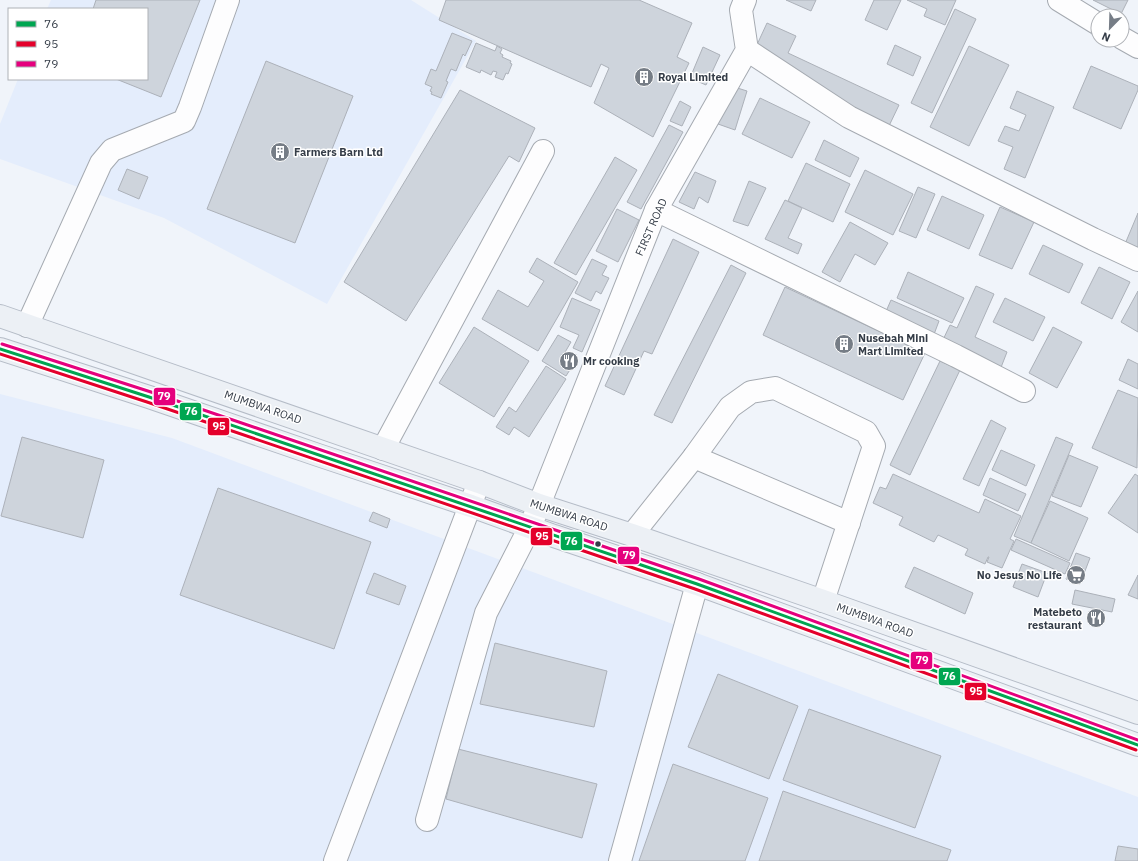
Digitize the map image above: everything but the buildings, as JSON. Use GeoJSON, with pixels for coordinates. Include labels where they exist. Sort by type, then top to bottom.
{"type":"FeatureCollection","features":[{"type":"Feature","properties":{"kind":"main road","name":"MUMBWA ROAD"},"geometry":{"type":"LineString","coordinates":[[0,316],[479,482],[539,506],[632,535],[823,601],[1138,713]]}},
{"type":"Feature","properties":{"kind":"main road"},"geometry":{"type":"LineString","coordinates":[[0,349],[149,396],[318,456],[471,506],[697,584],[1138,745]]}},
{"type":"Feature","properties":{"kind":"street"},"geometry":{"type":"LineString","coordinates":[[27,326],[101,162],[112,150],[184,121],[193,100],[228,0]]}},
{"type":"Feature","properties":{"kind":"street"},"geometry":{"type":"LineString","coordinates":[[745,0],[741,10],[747,50],[849,117],[1138,260]]}},
{"type":"Feature","properties":{"kind":"street"},"geometry":{"type":"LineString","coordinates":[[1059,0],[1090,19]]}},
{"type":"Feature","properties":{"kind":"street","name":"FIRST ROAD"},"geometry":{"type":"LineString","coordinates":[[427,820],[486,613],[530,527],[539,506],[656,210],[747,50]]}},
{"type":"Feature","properties":{"kind":"street"},"geometry":{"type":"LineString","coordinates":[[383,449],[543,151]]}},
{"type":"Feature","properties":{"kind":"street"},"geometry":{"type":"LineString","coordinates":[[656,210],[956,356],[1024,392]]}},
{"type":"Feature","properties":{"kind":"street"},"geometry":{"type":"LineString","coordinates":[[632,535],[694,457],[730,407],[751,392],[775,388],[866,432],[874,446],[823,601]]}},
{"type":"Feature","properties":{"kind":"street"},"geometry":{"type":"LineString","coordinates":[[694,457],[849,523]]}},
{"type":"Feature","properties":{"kind":"street"},"geometry":{"type":"LineString","coordinates":[[335,861],[479,482]]}},
{"type":"Feature","properties":{"kind":"street"},"geometry":{"type":"LineString","coordinates":[[620,861],[697,584]]}},
{"type":"Feature","properties":{"kind":"shaded area","name":"Farmers Barn Ltd"},"geometry":{"type":"Polygon","coordinates":[[[51,0],[411,0],[476,41],[327,304],[164,218],[0,159],[0,124],[18,80],[148,80],[148,8],[47,8],[51,0]]]}},
{"type":"Feature","properties":{"kind":"shaded area"},"geometry":{"type":"Polygon","coordinates":[[[0,394],[172,438],[1138,797],[1138,861],[0,861],[0,394]]]}},
{"type":"Feature","properties":{"kind":"transit line","name":"79"},"geometry":{"type":"LineString","coordinates":[[2,344],[151,392],[699,579],[1138,740]]}},
{"type":"Feature","properties":{"kind":"transit line","name":"76"},"geometry":{"type":"LineString","coordinates":[[0,349],[149,397],[697,584],[1138,745]]}},
{"type":"Feature","properties":{"kind":"transit line","name":"95"},"geometry":{"type":"LineString","coordinates":[[0,354],[147,402],[695,589],[1136,750]]}},
{"type":"Feature","properties":{"kind":"place","name":"Royal Limited"},"geometry":{"type":"Point","coordinates":[644,77]}},
{"type":"Feature","properties":{"kind":"place","name":"Farmers Barn Ltd"},"geometry":{"type":"Point","coordinates":[280,152]}},
{"type":"Feature","properties":{"kind":"place","name":"Nusebah Mini Mart Limited"},"geometry":{"type":"Point","coordinates":[844,344]}},
{"type":"Feature","properties":{"kind":"place","name":"Mr cooking"},"geometry":{"type":"Point","coordinates":[569,361]}},
{"type":"Feature","properties":{"kind":"place","name":"No Jesus No Life"},"geometry":{"type":"Point","coordinates":[1076,575]}},
{"type":"Feature","properties":{"kind":"place","name":"Matebeto restaurant"},"geometry":{"type":"Point","coordinates":[1096,618]}}]}
